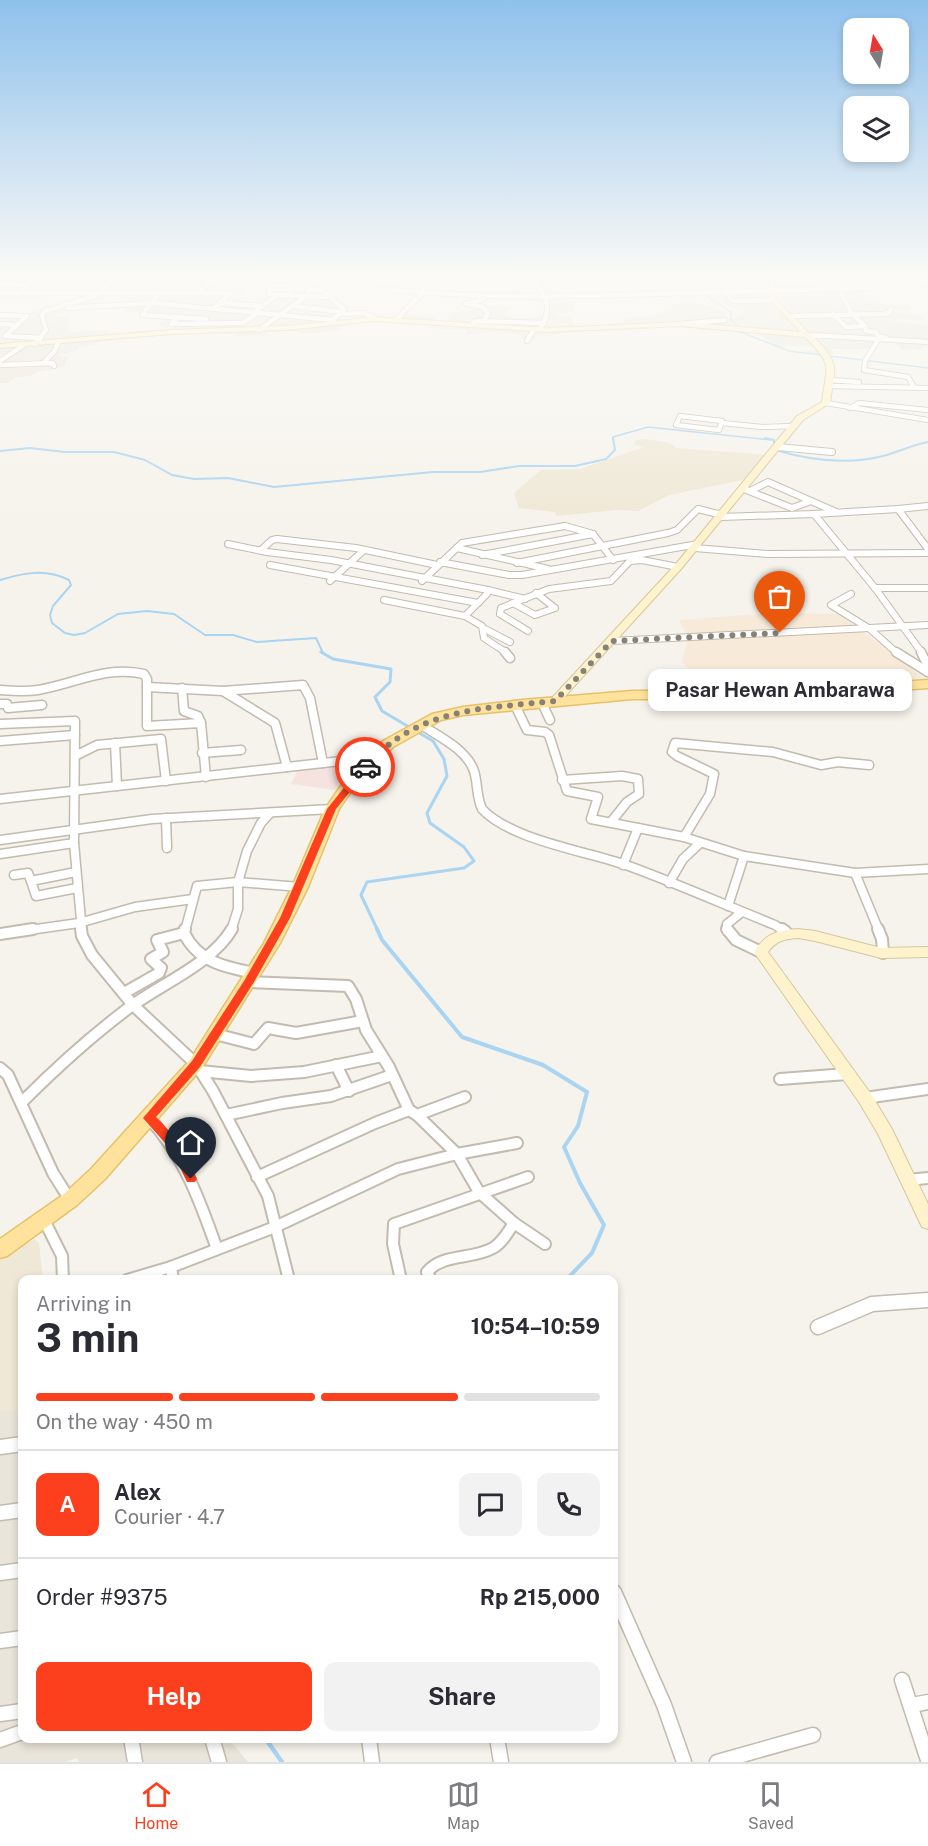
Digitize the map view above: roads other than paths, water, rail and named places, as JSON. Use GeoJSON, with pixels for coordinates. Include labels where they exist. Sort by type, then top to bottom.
{"type":"FeatureCollection","features":[{"type":"Feature","properties":{"kind":"main road"},"geometry":{"type":"LineString","coordinates":[[0,1250],[70,1200],[98,1174],[198,1067],[215,1034],[272,943],[300,886],[332,809],[369,763],[388,744],[437,717],[515,705],[632,695],[771,695],[928,684]]}},
{"type":"Feature","properties":{"kind":"street"},"geometry":{"type":"LineString","coordinates":[[43,363],[49,357]]}},
{"type":"Feature","properties":{"kind":"street"},"geometry":{"type":"LineString","coordinates":[[826,403],[831,364],[828,357]]}},
{"type":"Feature","properties":{"kind":"street"},"geometry":{"type":"LineString","coordinates":[[868,357],[864,369],[866,371],[908,377],[914,387]]}},
{"type":"Feature","properties":{"kind":"street"},"geometry":{"type":"LineString","coordinates":[[0,363],[55,363],[54,366]]}},
{"type":"Feature","properties":{"kind":"street"},"geometry":{"type":"LineString","coordinates":[[829,383],[869,382]]}},
{"type":"Feature","properties":{"kind":"street"},"geometry":{"type":"LineString","coordinates":[[829,383],[878,391],[914,387],[927,389]]}},
{"type":"Feature","properties":{"kind":"street"},"geometry":{"type":"LineString","coordinates":[[850,408],[859,403],[884,402],[928,410]]}},
{"type":"Feature","properties":{"kind":"street"},"geometry":{"type":"LineString","coordinates":[[884,402],[887,414]]}},
{"type":"Feature","properties":{"kind":"street"},"geometry":{"type":"LineString","coordinates":[[550,720],[548,702],[612,641],[721,516],[747,490],[776,449],[805,414],[826,403],[928,420]]}},
{"type":"Feature","properties":{"kind":"street"},"geometry":{"type":"LineString","coordinates":[[928,403],[924,403],[928,410]]}},
{"type":"Feature","properties":{"kind":"street"},"geometry":{"type":"LineString","coordinates":[[722,423],[718,430],[675,424],[680,416],[753,426],[795,426]]}},
{"type":"Feature","properties":{"kind":"street"},"geometry":{"type":"LineString","coordinates":[[776,449],[832,452]]}},
{"type":"Feature","properties":{"kind":"street"},"geometry":{"type":"LineString","coordinates":[[747,490],[768,482],[839,513]]}},
{"type":"Feature","properties":{"kind":"street"},"geometry":{"type":"LineString","coordinates":[[747,490],[792,508],[811,501]]}},
{"type":"Feature","properties":{"kind":"street"},"geometry":{"type":"LineString","coordinates":[[517,563],[673,532],[696,509],[721,516],[839,513],[928,507]]}},
{"type":"Feature","properties":{"kind":"street"},"geometry":{"type":"LineString","coordinates":[[898,509],[928,551]]}},
{"type":"Feature","properties":{"kind":"street"},"geometry":{"type":"LineString","coordinates":[[814,514],[875,588],[924,656],[928,666]]}},
{"type":"Feature","properties":{"kind":"street"},"geometry":{"type":"LineString","coordinates":[[413,590],[438,563],[461,543],[565,526],[593,534],[614,560]]}},
{"type":"Feature","properties":{"kind":"street"},"geometry":{"type":"LineString","coordinates":[[482,555],[593,534]]}},
{"type":"Feature","properties":{"kind":"street"},"geometry":{"type":"LineString","coordinates":[[261,550],[272,540],[277,539],[364,550],[509,575],[554,570],[696,546],[768,554],[928,551]]}},
{"type":"Feature","properties":{"kind":"street"},"geometry":{"type":"LineString","coordinates":[[461,543],[482,555],[554,570]]}},
{"type":"Feature","properties":{"kind":"street"},"geometry":{"type":"LineString","coordinates":[[228,544],[347,563],[525,598]]}},
{"type":"Feature","properties":{"kind":"street"},"geometry":{"type":"LineString","coordinates":[[332,578],[364,550]]}},
{"type":"Feature","properties":{"kind":"street"},"geometry":{"type":"LineString","coordinates":[[605,590],[630,561],[678,567]]}},
{"type":"Feature","properties":{"kind":"street"},"geometry":{"type":"LineString","coordinates":[[270,565],[478,603]]}},
{"type":"Feature","properties":{"kind":"street"},"geometry":{"type":"LineString","coordinates":[[528,631],[506,619],[499,612],[513,603],[549,589],[611,581]]}},
{"type":"Feature","properties":{"kind":"street"},"geometry":{"type":"LineString","coordinates":[[875,588],[928,588]]}},
{"type":"Feature","properties":{"kind":"street"},"geometry":{"type":"LineString","coordinates":[[465,616],[488,590]]}},
{"type":"Feature","properties":{"kind":"street"},"geometry":{"type":"LineString","coordinates":[[513,603],[535,615],[555,608],[554,604],[536,593]]}},
{"type":"Feature","properties":{"kind":"street"},"geometry":{"type":"LineString","coordinates":[[851,594],[831,605],[870,630],[903,658],[928,672]]}},
{"type":"Feature","properties":{"kind":"street"},"geometry":{"type":"LineString","coordinates":[[384,600],[465,616],[510,642]]}},
{"type":"Feature","properties":{"kind":"street"},"geometry":{"type":"LineString","coordinates":[[612,641],[870,630],[927,624]]}},
{"type":"Feature","properties":{"kind":"street"},"geometry":{"type":"LineString","coordinates":[[483,628],[484,638],[505,651],[510,658]]}},
{"type":"Feature","properties":{"kind":"street"},"geometry":{"type":"LineString","coordinates":[[0,690],[38,690],[91,677],[129,671],[144,674],[147,687],[147,726],[201,723]]}},
{"type":"Feature","properties":{"kind":"street"},"geometry":{"type":"LineString","coordinates":[[147,687],[182,687],[223,691],[306,686],[323,763]]}},
{"type":"Feature","properties":{"kind":"street"},"geometry":{"type":"LineString","coordinates":[[182,687],[184,711],[198,716],[201,723],[206,777]]}},
{"type":"Feature","properties":{"kind":"street"},"geometry":{"type":"LineString","coordinates":[[13,691],[4,704],[8,708],[42,705]]}},
{"type":"Feature","properties":{"kind":"street"},"geometry":{"type":"LineString","coordinates":[[223,691],[275,723],[287,767]]}},
{"type":"Feature","properties":{"kind":"street"},"geometry":{"type":"LineString","coordinates":[[515,705],[527,729],[545,732],[549,735],[567,791],[598,797],[591,819],[684,837],[699,844],[744,856],[855,873],[928,868]]}},
{"type":"Feature","properties":{"kind":"street"},"geometry":{"type":"LineString","coordinates":[[0,724],[74,720],[76,791],[74,843],[76,888],[82,936],[92,955],[133,1005],[198,1067],[268,1196],[288,1275]]}},
{"type":"Feature","properties":{"kind":"street"},"geometry":{"type":"LineString","coordinates":[[417,728],[464,756],[476,774],[478,800],[484,812],[503,823],[549,842],[623,864],[782,928],[786,932]]}},
{"type":"Feature","properties":{"kind":"street"},"geometry":{"type":"LineString","coordinates":[[0,741],[75,735]]}},
{"type":"Feature","properties":{"kind":"street"},"geometry":{"type":"LineString","coordinates":[[75,756],[91,746],[160,739],[166,781]]}},
{"type":"Feature","properties":{"kind":"street"},"geometry":{"type":"LineString","coordinates":[[684,837],[710,794],[714,774],[677,757],[672,752],[675,743],[694,742],[773,752],[821,765],[838,762],[869,765]]}},
{"type":"Feature","properties":{"kind":"street"},"geometry":{"type":"LineString","coordinates":[[115,743],[117,786]]}},
{"type":"Feature","properties":{"kind":"street"},"geometry":{"type":"LineString","coordinates":[[202,753],[241,750]]}},
{"type":"Feature","properties":{"kind":"street"},"geometry":{"type":"LineString","coordinates":[[0,799],[323,763],[348,761],[369,763]]}},
{"type":"Feature","properties":{"kind":"street"},"geometry":{"type":"LineString","coordinates":[[562,780],[622,776],[638,779],[639,794],[627,802],[611,822]]}},
{"type":"Feature","properties":{"kind":"street"},"geometry":{"type":"LineString","coordinates":[[0,840],[166,818],[332,809]]}},
{"type":"Feature","properties":{"kind":"street"},"geometry":{"type":"LineString","coordinates":[[22,1102],[50,1074],[133,1005],[218,950],[231,931],[238,909],[238,882],[250,844],[261,823],[270,813]]}},
{"type":"Feature","properties":{"kind":"street"},"geometry":{"type":"LineString","coordinates":[[166,818],[167,848]]}},
{"type":"Feature","properties":{"kind":"street"},"geometry":{"type":"LineString","coordinates":[[623,864],[638,828]]}},
{"type":"Feature","properties":{"kind":"street"},"geometry":{"type":"LineString","coordinates":[[0,854],[74,843]]}},
{"type":"Feature","properties":{"kind":"street"},"geometry":{"type":"LineString","coordinates":[[669,883],[683,859],[699,844]]}},
{"type":"Feature","properties":{"kind":"street"},"geometry":{"type":"LineString","coordinates":[[729,906],[744,856]]}},
{"type":"Feature","properties":{"kind":"street"},"geometry":{"type":"LineString","coordinates":[[14,874],[28,873],[36,896],[76,888]]}},
{"type":"Feature","properties":{"kind":"street"},"geometry":{"type":"LineString","coordinates":[[32,881],[76,873]]}},
{"type":"Feature","properties":{"kind":"street"},"geometry":{"type":"LineString","coordinates":[[855,873],[882,939],[884,953]]}},
{"type":"Feature","properties":{"kind":"street"},"geometry":{"type":"LineString","coordinates":[[300,886],[238,882],[198,885],[184,933],[191,947],[205,959],[251,977],[345,984],[356,999],[366,1030],[413,1113],[457,1154],[479,1192],[514,1223],[545,1244]]}},
{"type":"Feature","properties":{"kind":"street"},"geometry":{"type":"LineString","coordinates":[[0,934],[79,922],[135,907],[193,898]]}},
{"type":"Feature","properties":{"kind":"street"},"geometry":{"type":"LineString","coordinates":[[742,912],[727,924],[727,932],[736,940],[761,952],[865,1098],[886,1133],[928,1222]]}},
{"type":"Feature","properties":{"kind":"street"},"geometry":{"type":"LineString","coordinates":[[761,952],[763,945],[786,932],[796,932],[884,953],[928,952]]}},
{"type":"Feature","properties":{"kind":"street"},"geometry":{"type":"LineString","coordinates":[[124,993],[159,973],[161,968],[151,959],[163,952],[157,940],[184,933]]}},
{"type":"Feature","properties":{"kind":"street"},"geometry":{"type":"LineString","coordinates":[[215,1034],[254,1044],[265,1029],[296,1033],[363,1021]]}},
{"type":"Feature","properties":{"kind":"street"},"geometry":{"type":"LineString","coordinates":[[198,1067],[251,1076],[304,1072],[382,1056]]}},
{"type":"Feature","properties":{"kind":"street"},"geometry":{"type":"LineString","coordinates":[[336,1065],[349,1091]]}},
{"type":"Feature","properties":{"kind":"street"},"geometry":{"type":"LineString","coordinates":[[0,1068],[8,1075],[53,1173],[70,1200]]}},
{"type":"Feature","properties":{"kind":"street"},"geometry":{"type":"LineString","coordinates":[[780,1079],[847,1074]]}},
{"type":"Feature","properties":{"kind":"street"},"geometry":{"type":"LineString","coordinates":[[226,1115],[349,1091],[392,1075]]}},
{"type":"Feature","properties":{"kind":"street"},"geometry":{"type":"LineString","coordinates":[[865,1098],[928,1089]]}},
{"type":"Feature","properties":{"kind":"street"},"geometry":{"type":"LineString","coordinates":[[257,1177],[375,1123],[465,1097]]}},
{"type":"Feature","properties":{"kind":"street"},"geometry":{"type":"LineString","coordinates":[[149,1118],[165,1133],[177,1149],[191,1179],[217,1249]]}},
{"type":"Feature","properties":{"kind":"street"},"geometry":{"type":"LineString","coordinates":[[172,1273],[217,1249],[275,1227],[398,1169],[457,1154],[517,1143]]}},
{"type":"Feature","properties":{"kind":"street"},"geometry":{"type":"LineString","coordinates":[[400,1275],[393,1244],[394,1224],[479,1192],[528,1177]]}},
{"type":"Feature","properties":{"kind":"street"},"geometry":{"type":"LineString","coordinates":[[908,1180],[928,1178]]}},
{"type":"Feature","properties":{"kind":"street"},"geometry":{"type":"LineString","coordinates":[[44,1220],[62,1256],[63,1275]]}},
{"type":"Feature","properties":{"kind":"street"},"geometry":{"type":"LineString","coordinates":[[429,1275],[427,1270],[454,1258],[492,1250],[514,1223]]}},
{"type":"Feature","properties":{"kind":"street"},"geometry":{"type":"LineString","coordinates":[[818,1327],[856,1308],[872,1304],[928,1300]]}},
{"type":"Feature","properties":{"kind":"street"},"geometry":{"type":"LineString","coordinates":[[0,1447],[18,1445]]}},
{"type":"Feature","properties":{"kind":"street"},"geometry":{"type":"LineString","coordinates":[[0,1513],[18,1511]]}},
{"type":"Feature","properties":{"kind":"street"},"geometry":{"type":"LineString","coordinates":[[0,1573],[18,1570]]}},
{"type":"Feature","properties":{"kind":"street"},"geometry":{"type":"LineString","coordinates":[[618,1601],[664,1705],[684,1762]]}},
{"type":"Feature","properties":{"kind":"street"},"geometry":{"type":"LineString","coordinates":[[0,1641],[18,1639]]}},
{"type":"Feature","properties":{"kind":"street"},"geometry":{"type":"LineString","coordinates":[[903,1680],[928,1760]]}},
{"type":"Feature","properties":{"kind":"street"},"geometry":{"type":"LineString","coordinates":[[912,1705],[928,1702]]}},
{"type":"Feature","properties":{"kind":"street"},"geometry":{"type":"LineString","coordinates":[[0,1714],[18,1712]]}},
{"type":"Feature","properties":{"kind":"street"},"geometry":{"type":"LineString","coordinates":[[0,1740],[18,1733]]}},
{"type":"Feature","properties":{"kind":"street"},"geometry":{"type":"LineString","coordinates":[[717,1762],[813,1735]]}},
{"type":"Feature","properties":{"kind":"street"},"geometry":{"type":"LineString","coordinates":[[132,1743],[135,1762]]}},
{"type":"Feature","properties":{"kind":"street"},"geometry":{"type":"LineString","coordinates":[[213,1743],[219,1762]]}},
{"type":"Feature","properties":{"kind":"street"},"geometry":{"type":"LineString","coordinates":[[370,1743],[372,1762]]}},
{"type":"Feature","properties":{"kind":"street"},"geometry":{"type":"LineString","coordinates":[[498,1743],[501,1762]]}},
{"type":"Feature","properties":{"kind":"waterway"},"geometry":{"type":"LineString","coordinates":[[840,357],[928,368]]}},
{"type":"Feature","properties":{"kind":"waterway"},"geometry":{"type":"LineString","coordinates":[[613,438],[648,427],[772,440]]}},
{"type":"Feature","properties":{"kind":"waterway"},"geometry":{"type":"LineString","coordinates":[[0,451],[30,448],[65,452],[114,452],[145,460],[172,475],[194,479],[228,478],[274,487],[433,472],[480,472],[519,466],[575,466],[606,459],[615,450],[613,438]]}},
{"type":"Feature","properties":{"kind":"waterway"},"geometry":{"type":"LineString","coordinates":[[765,438],[774,440],[774,445]]}},
{"type":"Feature","properties":{"kind":"waterway"},"geometry":{"type":"LineString","coordinates":[[775,450],[815,459],[842,461],[870,459],[928,442]]}},
{"type":"Feature","properties":{"kind":"waterway"},"geometry":{"type":"LineString","coordinates":[[0,580],[34,573],[51,574],[69,580],[71,585],[53,606],[50,615],[52,623],[65,633],[74,635],[85,633],[118,614],[147,611],[174,614],[205,635],[233,635],[257,642],[316,638],[323,653]]}},
{"type":"Feature","properties":{"kind":"waterway"},"geometry":{"type":"LineString","coordinates":[[321,652],[333,659],[391,669],[390,682],[375,697],[382,711],[433,741],[444,759],[447,776],[427,813],[430,823],[464,847],[474,861],[464,868],[367,882],[361,895],[378,931]]}},
{"type":"Feature","properties":{"kind":"waterway"},"geometry":{"type":"LineString","coordinates":[[377,929],[382,940],[462,1037],[543,1065],[587,1092],[578,1126],[564,1147],[580,1183],[604,1225],[592,1253],[571,1275]]}},
{"type":"Feature","properties":{"kind":"waterway"},"geometry":{"type":"LineString","coordinates":[[269,1743],[282,1762]]}},
{"type":"Feature","properties":{"kind":"place","name":"Pasar Hewan Ambarawa"},"geometry":{"type":"Point","coordinates":[780,633]}}]}
